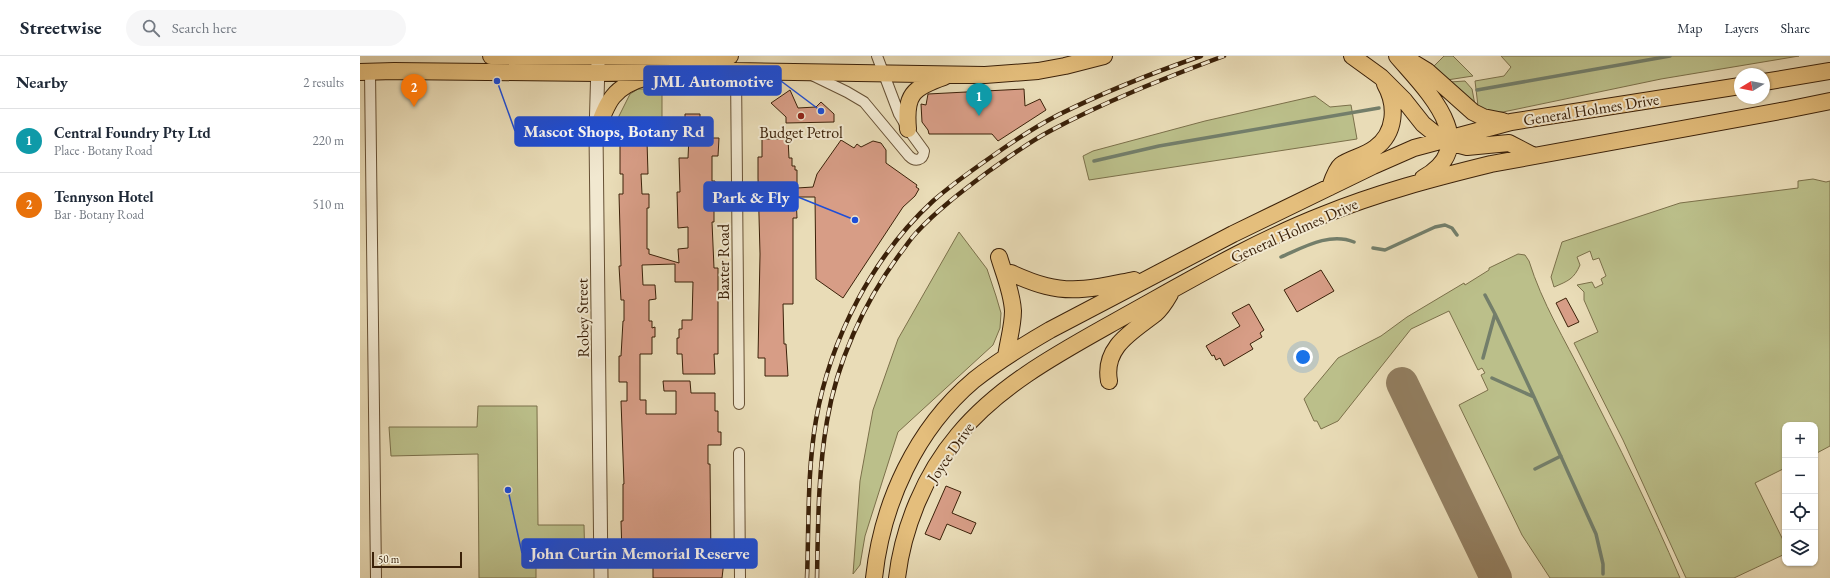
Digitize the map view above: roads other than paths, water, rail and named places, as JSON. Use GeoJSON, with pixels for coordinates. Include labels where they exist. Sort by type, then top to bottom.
{"type":"FeatureCollection","features":[{"type":"Feature","properties":{"kind":"main road"},"geometry":{"type":"LineString","coordinates":[[491,56],[598,57],[675,62],[736,71],[950,75],[1038,71],[1104,56]]}},
{"type":"Feature","properties":{"kind":"main road"},"geometry":{"type":"LineString","coordinates":[[365,72],[598,73],[730,56]]}},
{"type":"Feature","properties":{"kind":"main road"},"geometry":{"type":"LineString","coordinates":[[1352,56],[1381,77],[1404,100],[1423,124],[1448,141]]}},
{"type":"Feature","properties":{"kind":"main road"},"geometry":{"type":"LineString","coordinates":[[1397,56],[1435,102],[1446,120],[1448,141],[1445,156],[1437,167],[1426,176],[1412,184]]}},
{"type":"Feature","properties":{"kind":"main road"},"geometry":{"type":"LineString","coordinates":[[1402,56],[1427,71],[1463,103],[1483,117],[1511,122]]}},
{"type":"Feature","properties":{"kind":"main road"},"geometry":{"type":"LineString","coordinates":[[596,133],[604,110],[611,98],[624,85],[675,62]]}},
{"type":"Feature","properties":{"kind":"main road"},"geometry":{"type":"LineString","coordinates":[[1770,81],[1830,71]]}},
{"type":"Feature","properties":{"kind":"main road"},"geometry":{"type":"LineString","coordinates":[[908,129],[907,106],[916,90],[925,84],[950,75]]}},
{"type":"Feature","properties":{"kind":"main road"},"geometry":{"type":"LineString","coordinates":[[1330,187],[1340,166],[1374,149],[1382,142],[1389,132],[1392,123],[1393,108],[1391,96],[1381,77]]}},
{"type":"Feature","properties":{"kind":"main road","name":"General Holmes Drive"},"geometry":{"type":"LineString","coordinates":[[1024,345],[1153,275],[1330,187],[1408,151],[1448,141],[1511,122],[1734,87]]}},
{"type":"Feature","properties":{"kind":"main road","name":"General Holmes Drive"},"geometry":{"type":"LineString","coordinates":[[1071,347],[1237,254],[1290,229],[1355,203],[1412,184],[1484,166],[1786,110],[1830,100]]}},
{"type":"Feature","properties":{"kind":"main road","name":"General Holmes Drive"},"geometry":{"type":"LineString","coordinates":[[1448,141],[1467,147],[1509,143],[1534,156]]}},
{"type":"Feature","properties":{"kind":"main road"},"geometry":{"type":"LineString","coordinates":[[999,257],[1011,297],[1013,311],[1006,357]]}},
{"type":"Feature","properties":{"kind":"main road"},"geometry":{"type":"LineString","coordinates":[[1011,273],[1044,286],[1068,290],[1094,288],[1153,275]]}},
{"type":"Feature","properties":{"kind":"main road"},"geometry":{"type":"LineString","coordinates":[[1109,381],[1108,373],[1110,360],[1115,348],[1129,333],[1156,312],[1175,288]]}},
{"type":"Feature","properties":{"kind":"main road","name":"Joyce Drive"},"geometry":{"type":"LineString","coordinates":[[874,578],[882,532],[888,512],[903,474],[914,452],[938,419],[965,388],[1024,345]]}},
{"type":"Feature","properties":{"kind":"main road","name":"Joyce Drive"},"geometry":{"type":"LineString","coordinates":[[897,578],[905,540],[917,505],[932,473],[957,436],[972,419],[1004,390],[1071,347]]}},
{"type":"Feature","properties":{"kind":"street"},"geometry":{"type":"LineString","coordinates":[[806,73],[847,92],[864,102],[908,156],[914,160],[919,160],[923,156],[924,151],[908,129],[882,73],[877,56]]}},
{"type":"Feature","properties":{"kind":"street","name":"Robey Street"},"geometry":{"type":"LineString","coordinates":[[598,57],[596,133],[601,578]]}},
{"type":"Feature","properties":{"kind":"street","name":"Baxter Road"},"geometry":{"type":"LineString","coordinates":[[736,71],[739,404]]}},
{"type":"Feature","properties":{"kind":"street"},"geometry":{"type":"LineString","coordinates":[[365,72],[376,578]]}},
{"type":"Feature","properties":{"kind":"street"},"geometry":{"type":"LineString","coordinates":[[739,453],[740,578]]}},
{"type":"Feature","properties":{"kind":"waterway"},"geometry":{"type":"LineString","coordinates":[[1477,90],[1670,56]]}},
{"type":"Feature","properties":{"kind":"waterway"},"geometry":{"type":"LineString","coordinates":[[1094,161],[1159,146],[1379,108]]}},
{"type":"Feature","properties":{"kind":"waterway"},"geometry":{"type":"LineString","coordinates":[[1373,248],[1385,250],[1435,227],[1445,225],[1452,228],[1457,235]]}},
{"type":"Feature","properties":{"kind":"waterway"},"geometry":{"type":"LineString","coordinates":[[1281,257],[1308,245],[1326,240],[1345,239],[1354,242]]}},
{"type":"Feature","properties":{"kind":"waterway"},"geometry":{"type":"LineString","coordinates":[[1485,295],[1495,314]]}},
{"type":"Feature","properties":{"kind":"waterway"},"geometry":{"type":"LineString","coordinates":[[1483,358],[1495,314],[1534,397]]}},
{"type":"Feature","properties":{"kind":"waterway"},"geometry":{"type":"LineString","coordinates":[[1492,378],[1534,397],[1596,534],[1603,564],[1603,574]]}},
{"type":"Feature","properties":{"kind":"waterway"},"geometry":{"type":"LineString","coordinates":[[1535,469],[1561,456]]}},
{"type":"Feature","properties":{"kind":"railway"},"geometry":{"type":"LineString","coordinates":[[807,578],[811,459],[816,420],[823,390],[832,359],[843,330],[873,273],[891,247],[911,223],[940,195],[1007,146],[1032,130],[1058,115],[1111,91],[1146,76],[1201,56]]}},
{"type":"Feature","properties":{"kind":"railway"},"geometry":{"type":"LineString","coordinates":[[817,578],[819,500],[822,460],[827,421],[837,377],[853,334],[874,293],[912,238],[942,208],[1004,160],[1042,135],[1114,100],[1158,81],[1224,56]]}},
{"type":"Feature","properties":{"kind":"place","name":"Mascot Shops, Botany Rd"},"geometry":{"type":"Point","coordinates":[497,81]}},
{"type":"Feature","properties":{"kind":"place","name":"Tennyson Hotel"},"geometry":{"type":"Point","coordinates":[414,107]}},
{"type":"Feature","properties":{"kind":"place","name":"JML Automotive"},"geometry":{"type":"Point","coordinates":[821,111]}},
{"type":"Feature","properties":{"kind":"place","name":"Budget Petrol"},"geometry":{"type":"Point","coordinates":[801,116]}},
{"type":"Feature","properties":{"kind":"place","name":"Central Foundry Pty Ltd"},"geometry":{"type":"Point","coordinates":[979,116]}},
{"type":"Feature","properties":{"kind":"place","name":"Park & Fly"},"geometry":{"type":"Point","coordinates":[855,220]}},
{"type":"Feature","properties":{"kind":"place","name":"John Curtin Memorial Reserve"},"geometry":{"type":"Point","coordinates":[508,490]}}]}
